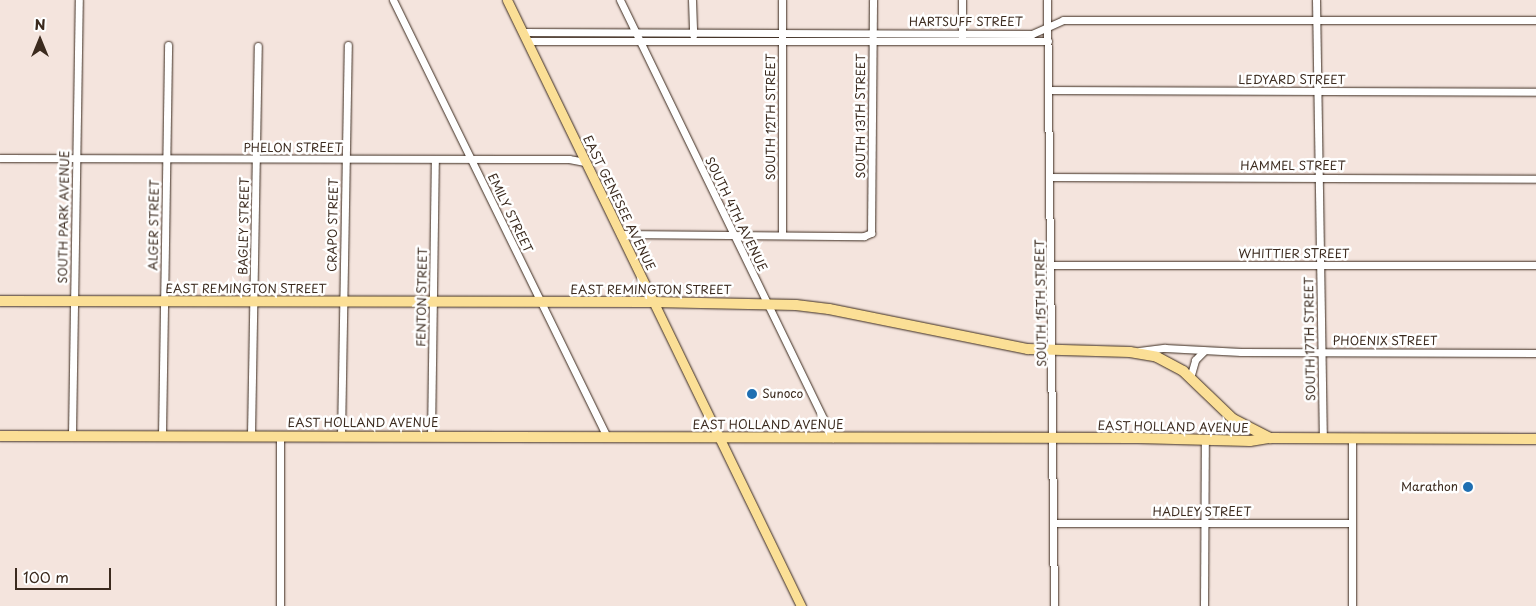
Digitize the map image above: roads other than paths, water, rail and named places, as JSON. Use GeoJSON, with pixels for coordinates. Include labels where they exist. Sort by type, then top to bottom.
{"type":"FeatureCollection","features":[{"type":"Feature","properties":{"kind":"highway","name":"EAST REMINGTON STREET"},"geometry":{"type":"LineString","coordinates":[[0,301],[767,303],[829,309],[991,343],[1053,351],[1130,352],[1166,361],[1190,378],[1232,420],[1270,438]]}},
{"type":"Feature","properties":{"kind":"highway","name":"EAST HOLLAND AVENUE"},"geometry":{"type":"LineString","coordinates":[[0,436],[72,434],[720,436],[1250,441],[1270,438],[1536,439]]}},
{"type":"Feature","properties":{"kind":"main road","name":"EAST GENESEE AVENUE"},"geometry":{"type":"LineString","coordinates":[[507,0],[801,606]]}},
{"type":"Feature","properties":{"kind":"street","name":"SOUTH PARK AVENUE"},"geometry":{"type":"LineString","coordinates":[[72,434],[79,0]]}},
{"type":"Feature","properties":{"kind":"street","name":"EMILY STREET"},"geometry":{"type":"LineString","coordinates":[[393,0],[607,436]]}},
{"type":"Feature","properties":{"kind":"street","name":"SOUTH 4TH AVENUE"},"geometry":{"type":"LineString","coordinates":[[620,0],[833,438]]}},
{"type":"Feature","properties":{"kind":"street"},"geometry":{"type":"LineString","coordinates":[[692,0],[692,40]]}},
{"type":"Feature","properties":{"kind":"street","name":"SOUTH 12TH STREET"},"geometry":{"type":"LineString","coordinates":[[782,0],[782,234]]}},
{"type":"Feature","properties":{"kind":"street","name":"SOUTH 13TH STREET"},"geometry":{"type":"LineString","coordinates":[[782,234],[864,236],[870,233],[873,0]]}},
{"type":"Feature","properties":{"kind":"street"},"geometry":{"type":"LineString","coordinates":[[962,0],[962,37]]}},
{"type":"Feature","properties":{"kind":"street","name":"SOUTH 15TH STREET"},"geometry":{"type":"LineString","coordinates":[[1047,0],[1053,351],[1054,606]]}},
{"type":"Feature","properties":{"kind":"street","name":"SOUTH 17TH STREET"},"geometry":{"type":"LineString","coordinates":[[1316,0],[1323,438]]}},
{"type":"Feature","properties":{"kind":"street","name":"HARTSUFF STREET"},"geometry":{"type":"LineString","coordinates":[[962,37],[1032,34],[1063,20],[1536,20]]}},
{"type":"Feature","properties":{"kind":"street","name":"HARTSUFF STREET"},"geometry":{"type":"LineString","coordinates":[[522,32],[782,32],[1048,41]]}},
{"type":"Feature","properties":{"kind":"street","name":"HARTSUFF STREET"},"geometry":{"type":"LineString","coordinates":[[527,42],[782,40],[872,36]]}},
{"type":"Feature","properties":{"kind":"street","name":"ALGER STREET"},"geometry":{"type":"LineString","coordinates":[[162,435],[168,45]]}},
{"type":"Feature","properties":{"kind":"street","name":"CRAPO STREET"},"geometry":{"type":"LineString","coordinates":[[341,436],[348,45]]}},
{"type":"Feature","properties":{"kind":"street","name":"BAGLEY STREET"},"geometry":{"type":"LineString","coordinates":[[251,435],[258,46]]}},
{"type":"Feature","properties":{"kind":"street","name":"LEDYARD STREET"},"geometry":{"type":"LineString","coordinates":[[1049,90],[1536,92]]}},
{"type":"Feature","properties":{"kind":"street","name":"PHELON STREET"},"geometry":{"type":"LineString","coordinates":[[0,158],[570,159],[585,162]]}},
{"type":"Feature","properties":{"kind":"street","name":"FENTON STREET"},"geometry":{"type":"LineString","coordinates":[[431,436],[435,159]]}},
{"type":"Feature","properties":{"kind":"street","name":"HAMMEL STREET"},"geometry":{"type":"LineString","coordinates":[[1050,177],[1536,179]]}},
{"type":"Feature","properties":{"kind":"street"},"geometry":{"type":"LineString","coordinates":[[620,234],[782,234]]}},
{"type":"Feature","properties":{"kind":"street","name":"WHITTIER STREET"},"geometry":{"type":"LineString","coordinates":[[1051,265],[1536,265]]}},
{"type":"Feature","properties":{"kind":"street","name":"PHOENIX STREET"},"geometry":{"type":"LineString","coordinates":[[1130,352],[1165,348],[1204,351],[1536,353]]}},
{"type":"Feature","properties":{"kind":"street"},"geometry":{"type":"LineString","coordinates":[[1190,378],[1195,360],[1204,351]]}},
{"type":"Feature","properties":{"kind":"street"},"geometry":{"type":"LineString","coordinates":[[280,436],[280,606]]}},
{"type":"Feature","properties":{"kind":"street"},"geometry":{"type":"LineString","coordinates":[[1352,439],[1352,606]]}},
{"type":"Feature","properties":{"kind":"street"},"geometry":{"type":"LineString","coordinates":[[1204,606],[1205,440]]}},
{"type":"Feature","properties":{"kind":"street","name":"HADLEY STREET"},"geometry":{"type":"LineString","coordinates":[[1053,523],[1352,523]]}},
{"type":"Feature","properties":{"kind":"place","name":"Sunoco"},"geometry":{"type":"Point","coordinates":[752,394]}},
{"type":"Feature","properties":{"kind":"place","name":"Marathon"},"geometry":{"type":"Point","coordinates":[1468,487]}}]}
